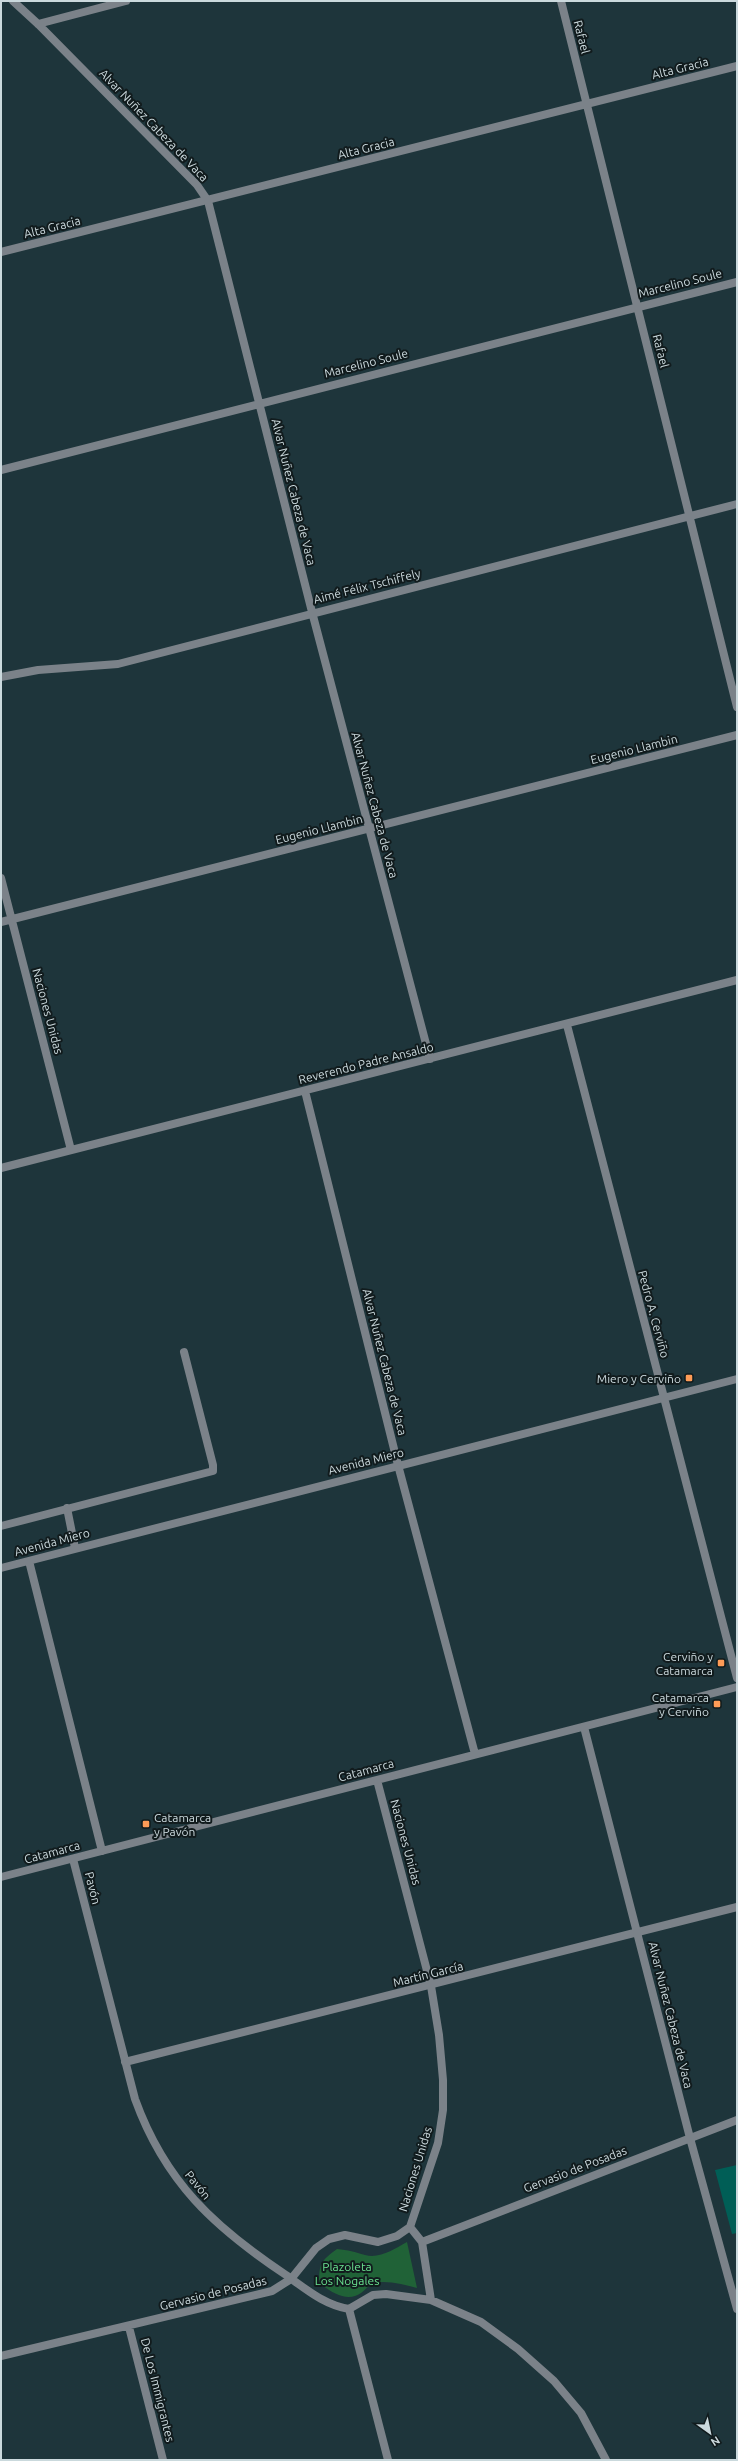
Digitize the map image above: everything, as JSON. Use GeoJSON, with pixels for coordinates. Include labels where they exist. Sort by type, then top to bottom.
{"type":"FeatureCollection","features":[{"type":"Feature","properties":{"kind":"street","name":"Alvar Nuñez Cabeza de Vaca"},"geometry":{"type":"LineString","coordinates":[[13,1],[38,24],[197,185],[208,200],[312,612],[430,1059]]}},
{"type":"Feature","properties":{"kind":"street"},"geometry":{"type":"LineString","coordinates":[[38,24],[126,1]]}},
{"type":"Feature","properties":{"kind":"street","name":"Rafael"},"geometry":{"type":"LineString","coordinates":[[561,1],[691,516],[737,707]]}},
{"type":"Feature","properties":{"kind":"street","name":"Alta Gracia"},"geometry":{"type":"LineString","coordinates":[[1,252],[737,66]]}},
{"type":"Feature","properties":{"kind":"street","name":"Marcelino Soule"},"geometry":{"type":"LineString","coordinates":[[1,470],[259,402],[737,282]]}},
{"type":"Feature","properties":{"kind":"street","name":"Aimé Félix Tschiffely"},"geometry":{"type":"LineString","coordinates":[[1,677],[38,670],[118,664],[312,612],[737,504]]}},
{"type":"Feature","properties":{"kind":"street","name":"Eugenio Llambin"},"geometry":{"type":"LineString","coordinates":[[1,922],[737,735]]}},
{"type":"Feature","properties":{"kind":"street","name":"Naciones Unidas"},"geometry":{"type":"LineString","coordinates":[[1,878],[71,1150]]}},
{"type":"Feature","properties":{"kind":"street","name":"Reverendo Padre Ansaldo"},"geometry":{"type":"LineString","coordinates":[[1,1168],[566,1025],[737,980]]}},
{"type":"Feature","properties":{"kind":"street","name":"Pedro A. Cerviño"},"geometry":{"type":"LineString","coordinates":[[566,1025],[737,1678]]}},
{"type":"Feature","properties":{"kind":"street","name":"Alvar Nuñez Cabeza de Vaca"},"geometry":{"type":"LineString","coordinates":[[305,1091],[398,1465],[475,1754]]}},
{"type":"Feature","properties":{"kind":"street"},"geometry":{"type":"LineString","coordinates":[[1,1526],[213,1471],[214,1465],[184,1352]]}},
{"type":"Feature","properties":{"kind":"street","name":"Avenida Miero"},"geometry":{"type":"LineString","coordinates":[[1,1568],[398,1465],[664,1399],[737,1379]]}},
{"type":"Feature","properties":{"kind":"street"},"geometry":{"type":"LineString","coordinates":[[67,1508],[75,1548]]}},
{"type":"Feature","properties":{"kind":"street"},"geometry":{"type":"LineString","coordinates":[[29,1560],[102,1851]]}},
{"type":"Feature","properties":{"kind":"street","name":"Catamarca"},"geometry":{"type":"LineString","coordinates":[[1,1877],[737,1687]]}},
{"type":"Feature","properties":{"kind":"street","name":"Alvar Nuñez Cabeza de Vaca"},"geometry":{"type":"LineString","coordinates":[[584,1726],[690,2138],[737,2309]]}},
{"type":"Feature","properties":{"kind":"street","name":"Naciones Unidas"},"geometry":{"type":"LineString","coordinates":[[377,1780],[431,1986],[439,2035],[443,2110],[438,2143],[410,2227],[422,2242],[431,2300]]}},
{"type":"Feature","properties":{"kind":"street","name":"Pavón"},"geometry":{"type":"LineString","coordinates":[[73,1859],[125,2062],[146,2130],[168,2167],[205,2212],[254,2253],[326,2302],[349,2309]]}},
{"type":"Feature","properties":{"kind":"street","name":"Martín García"},"geometry":{"type":"LineString","coordinates":[[125,2062],[431,1986],[737,1906]]}},
{"type":"Feature","properties":{"kind":"street","name":"Gervasio de Posadas"},"geometry":{"type":"LineString","coordinates":[[422,2242],[737,2120]]}},
{"type":"Feature","properties":{"kind":"street","name":"Gervasio de Posadas"},"geometry":{"type":"LineString","coordinates":[[1,2356],[272,2291],[291,2279],[316,2248],[329,2239],[345,2235],[378,2242],[397,2236],[410,2227]]}},
{"type":"Feature","properties":{"kind":"street"},"geometry":{"type":"LineString","coordinates":[[388,2460],[349,2309],[374,2295],[386,2294],[431,2300],[481,2322],[518,2349],[554,2381],[580,2413],[606,2460]]}},
{"type":"Feature","properties":{"kind":"street","name":"De Los Immigrantes"},"geometry":{"type":"LineString","coordinates":[[129,2326],[163,2460]]}},
{"type":"Feature","properties":{"kind":"green space","name":"Plazoleta Los Nogales"},"geometry":{"type":"Polygon","coordinates":[[[407,2242],[417,2288],[396,2283],[379,2282],[372,2284],[356,2296],[345,2297],[334,2293],[319,2283],[322,2263],[337,2249],[376,2256],[387,2253],[407,2242]]]}},
{"type":"Feature","properties":{"kind":"building"},"geometry":{"type":"Polygon","coordinates":[[[737,2165],[737,2233],[732,2234],[715,2170],[737,2165]]]}},
{"type":"Feature","properties":{"kind":"place","name":"Miero y Cerviño"},"geometry":{"type":"Point","coordinates":[689,1378]}},
{"type":"Feature","properties":{"kind":"place","name":"Cerviño y Catamarca"},"geometry":{"type":"Point","coordinates":[721,1663]}},
{"type":"Feature","properties":{"kind":"place","name":"Catamarca y Cerviño"},"geometry":{"type":"Point","coordinates":[717,1704]}},
{"type":"Feature","properties":{"kind":"place","name":"Catamarca y Pavón"},"geometry":{"type":"Point","coordinates":[146,1824]}}]}
